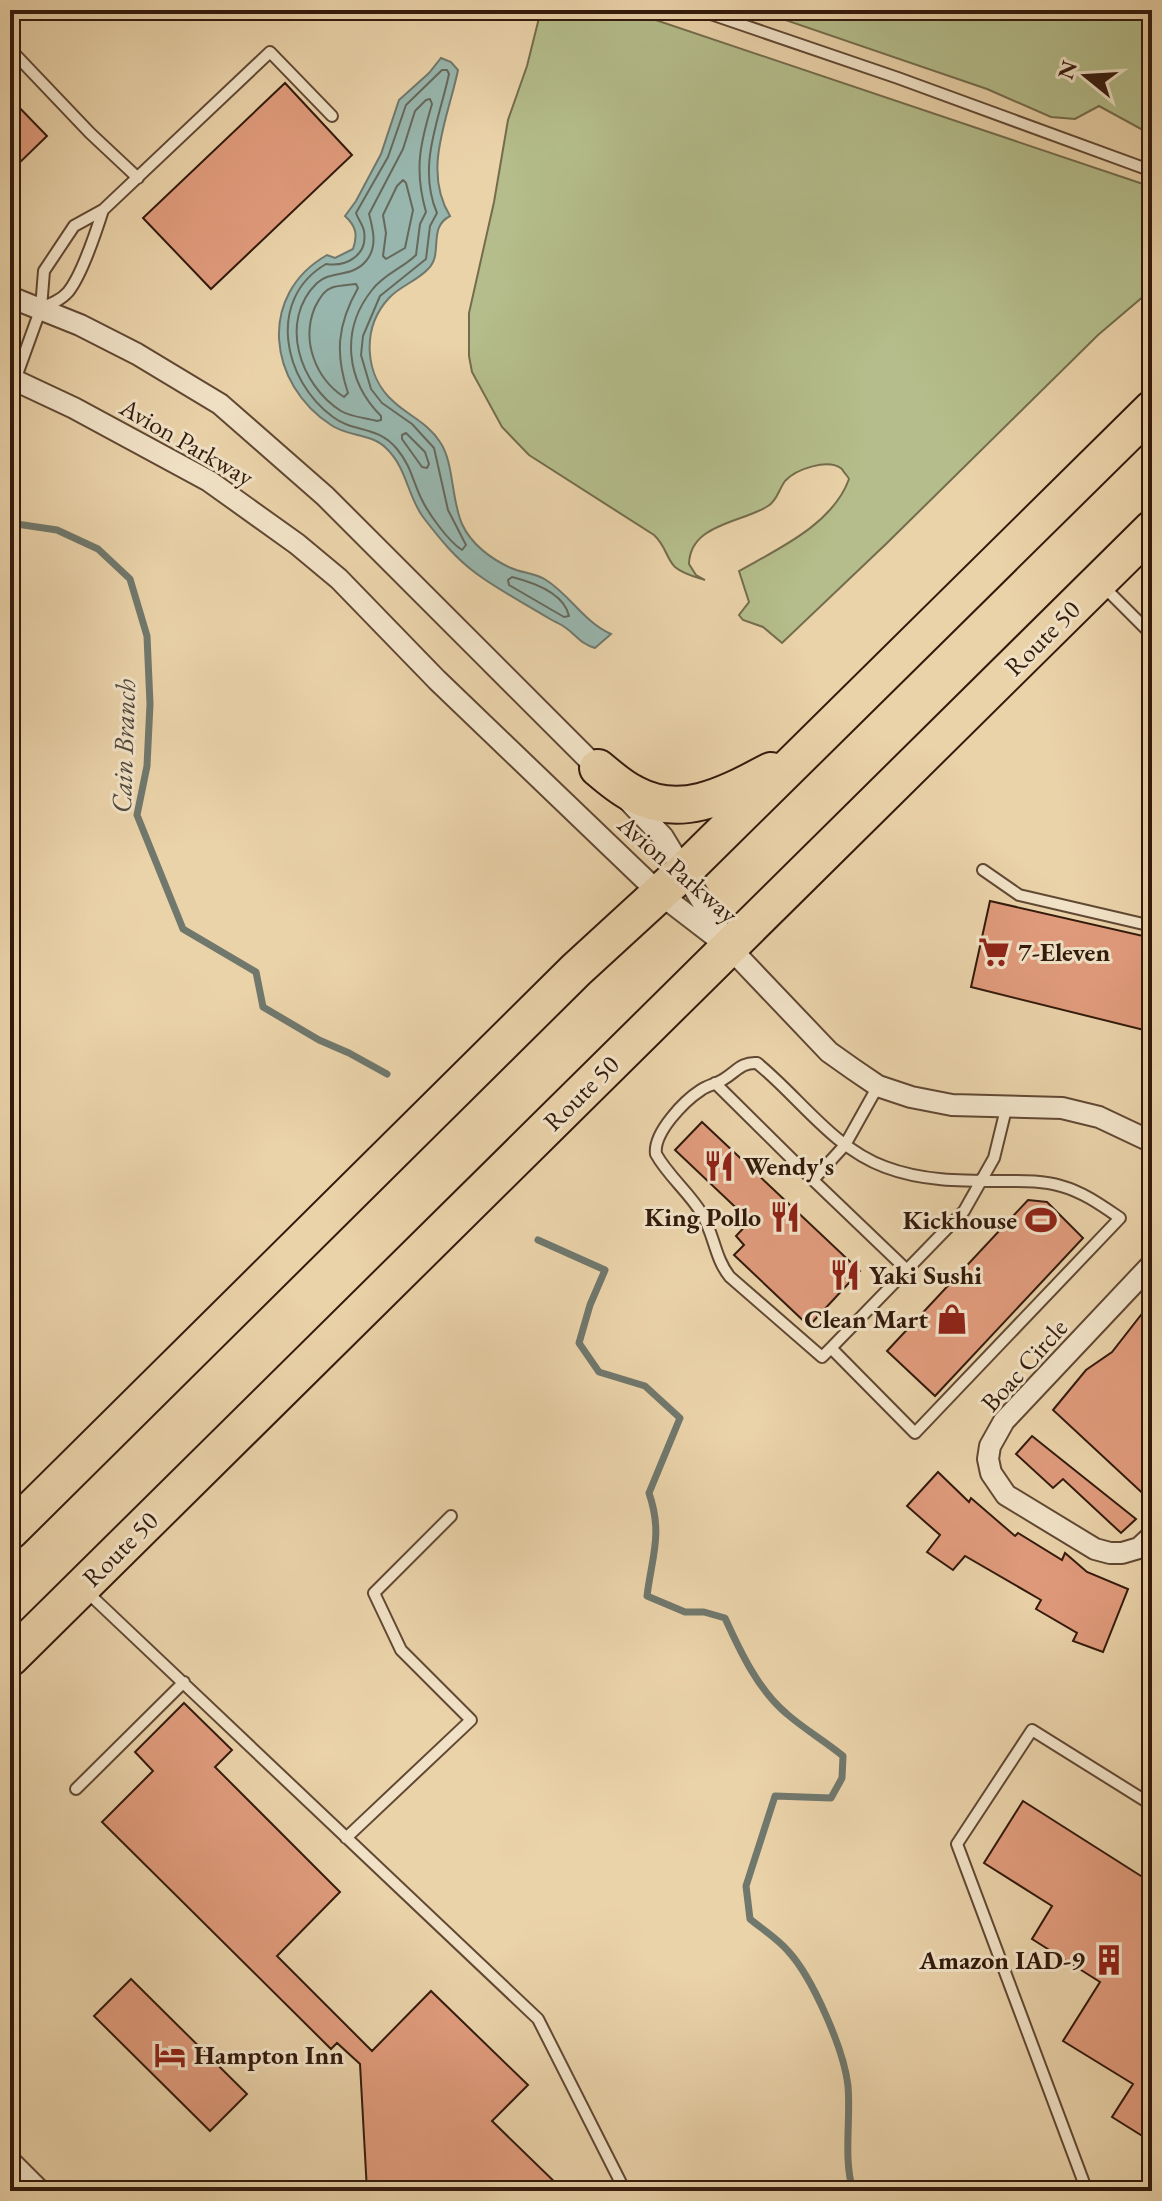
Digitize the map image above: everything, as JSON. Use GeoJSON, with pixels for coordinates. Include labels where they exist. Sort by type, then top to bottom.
{"type":"FeatureCollection","features":[{"type":"Feature","properties":{"kind":"highway"},"geometry":{"type":"LineString","coordinates":[[10,1531],[576,970],[672,882],[1152,409]]}},
{"type":"Feature","properties":{"kind":"highway","name":"Route 50"},"geometry":{"type":"LineString","coordinates":[[10,1658],[1152,529]]}},
{"type":"Feature","properties":{"kind":"highway"},"geometry":{"type":"LineString","coordinates":[[598,768],[633,794],[658,804],[702,804],[804,753]]}},
{"type":"Feature","properties":{"kind":"street","name":"Avion Parkway"},"geometry":{"type":"LineString","coordinates":[[10,297],[103,336],[185,380],[253,431],[325,496],[598,768],[663,837],[672,882],[729,947]]}},
{"type":"Feature","properties":{"kind":"street","name":"Avion Parkway"},"geometry":{"type":"LineString","coordinates":[[12,379],[74,408],[209,481],[297,544],[339,579],[437,680],[672,882],[729,947]]}},
{"type":"Feature","properties":{"kind":"street"},"geometry":{"type":"LineString","coordinates":[[729,947],[829,1052],[878,1086],[911,1097],[952,1105],[1062,1108],[1099,1117],[1152,1142]]}},
{"type":"Feature","properties":{"kind":"street","name":"Boac Circle"},"geometry":{"type":"LineString","coordinates":[[1152,1264],[1004,1421],[990,1446],[988,1459],[997,1485],[1006,1495],[1095,1549],[1122,1553],[1139,1548],[1152,1536]]}},
{"type":"Feature","properties":{"kind":"street"},"geometry":{"type":"LineString","coordinates":[[10,2161],[40,2191]]}},
{"type":"Feature","properties":{"kind":"lane"},"geometry":{"type":"LineString","coordinates":[[699,10],[898,78],[1152,171]]}},
{"type":"Feature","properties":{"kind":"lane"},"geometry":{"type":"LineString","coordinates":[[10,49],[138,178]]}},
{"type":"Feature","properties":{"kind":"lane"},"geometry":{"type":"LineString","coordinates":[[12,379],[41,308],[44,271],[74,226],[103,210],[270,52],[332,116]]}},
{"type":"Feature","properties":{"kind":"lane"},"geometry":{"type":"LineString","coordinates":[[41,308],[60,300],[70,290],[103,210]]}},
{"type":"Feature","properties":{"kind":"lane"},"geometry":{"type":"LineString","coordinates":[[1098,581],[1152,635]]}},
{"type":"Feature","properties":{"kind":"lane"},"geometry":{"type":"LineString","coordinates":[[983,870],[1019,895],[1152,926]]}},
{"type":"Feature","properties":{"kind":"lane"},"geometry":{"type":"LineString","coordinates":[[831,1348],[915,1433],[1120,1218],[1092,1199],[1058,1185],[1036,1181],[983,1181],[920,1178],[870,1162],[845,1145],[757,1063],[743,1064],[698,1092],[659,1132],[656,1154],[700,1210],[722,1268],[822,1357],[964,1211],[983,1181],[994,1158],[1007,1105]]}},
{"type":"Feature","properties":{"kind":"lane"},"geometry":{"type":"LineString","coordinates":[[715,1083],[907,1270]]}},
{"type":"Feature","properties":{"kind":"lane"},"geometry":{"type":"LineString","coordinates":[[813,1180],[845,1145],[878,1086]]}},
{"type":"Feature","properties":{"kind":"lane"},"geometry":{"type":"LineString","coordinates":[[346,1838],[471,1720],[401,1650],[374,1593],[451,1516]]}},
{"type":"Feature","properties":{"kind":"lane"},"geometry":{"type":"LineString","coordinates":[[82,1587],[538,2019],[625,2191]]}},
{"type":"Feature","properties":{"kind":"lane"},"geometry":{"type":"LineString","coordinates":[[76,1789],[184,1682]]}},
{"type":"Feature","properties":{"kind":"lane"},"geometry":{"type":"LineString","coordinates":[[1087,2191],[957,1844],[1032,1730],[1152,1805]]}},
{"type":"Feature","properties":{"kind":"green space"},"geometry":{"type":"Polygon","coordinates":[[[541,10],[626,10],[1152,187],[1152,289],[1098,335],[782,643],[763,627],[743,620],[739,615],[749,602],[739,571],[803,534],[831,509],[849,479],[842,469],[821,465],[797,473],[785,481],[771,504],[719,526],[698,540],[689,564],[696,575],[705,580],[675,567],[654,535],[529,455],[502,427],[472,372],[469,313],[494,202],[508,120],[527,66],[541,10]]]}},
{"type":"Feature","properties":{"kind":"green space"},"geometry":{"type":"Polygon","coordinates":[[[756,10],[1152,10],[1152,135],[1099,106],[1075,119],[1051,117],[987,89],[756,10]]]}},
{"type":"Feature","properties":{"kind":"water"},"geometry":{"type":"Polygon","coordinates":[[[441,58],[451,62],[458,70],[438,163],[442,199],[450,216],[439,227],[433,263],[393,294],[380,310],[370,337],[372,366],[384,391],[430,430],[445,450],[458,514],[471,538],[482,550],[504,564],[546,580],[593,623],[611,634],[595,648],[495,586],[462,561],[423,517],[403,473],[386,448],[331,425],[310,408],[294,387],[284,364],[279,340],[281,316],[289,293],[304,272],[327,255],[335,258],[353,249],[355,231],[345,216],[381,154],[399,100],[441,58]]]}},
{"type":"Feature","properties":{"kind":"building"},"geometry":{"type":"Polygon","coordinates":[[[285,83],[352,155],[211,289],[143,218],[285,83]]]}},
{"type":"Feature","properties":{"kind":"building"},"geometry":{"type":"Polygon","coordinates":[[[10,98],[47,136],[10,172],[10,98]]]}},
{"type":"Feature","properties":{"kind":"building"},"geometry":{"type":"Polygon","coordinates":[[[990,901],[1152,938],[1152,1032],[971,987],[990,901]]]}},
{"type":"Feature","properties":{"kind":"building"},"geometry":{"type":"Polygon","coordinates":[[[702,1122],[860,1271],[809,1326],[734,1255],[744,1245],[736,1236],[750,1221],[675,1150],[702,1122]]]}},
{"type":"Feature","properties":{"kind":"building"},"geometry":{"type":"Polygon","coordinates":[[[1028,1200],[1047,1202],[1083,1238],[935,1396],[887,1351],[1028,1200]]]}},
{"type":"Feature","properties":{"kind":"building"},"geometry":{"type":"Polygon","coordinates":[[[1141,1315],[1152,1326],[1152,1502],[1053,1410],[1086,1370],[1112,1352],[1141,1315]]]}},
{"type":"Feature","properties":{"kind":"building"},"geometry":{"type":"Polygon","coordinates":[[[1032,1436],[1136,1519],[1121,1533],[1063,1479],[1053,1488],[1016,1454],[1032,1436]]]}},
{"type":"Feature","properties":{"kind":"building"},"geometry":{"type":"Polygon","coordinates":[[[938,1472],[969,1502],[971,1498],[1015,1536],[1018,1533],[1062,1560],[1065,1553],[1087,1572],[1128,1589],[1103,1652],[1073,1641],[1077,1633],[1036,1609],[1041,1600],[965,1556],[953,1570],[927,1552],[940,1535],[907,1506],[938,1472]]]}},
{"type":"Feature","properties":{"kind":"building"},"geometry":{"type":"Polygon","coordinates":[[[184,1703],[232,1750],[215,1767],[340,1892],[277,1956],[372,2051],[431,1991],[528,2085],[492,2121],[564,2191],[367,2191],[360,2064],[337,2043],[331,2049],[102,1822],[153,1771],[135,1752],[184,1703]]]}},
{"type":"Feature","properties":{"kind":"building","name":"Amazon IAD-9"},"geometry":{"type":"Polygon","coordinates":[[[1023,1801],[1152,1883],[1152,2142],[1112,2117],[1133,2084],[1063,2041],[1100,1982],[1032,1939],[1052,1906],[984,1863],[1023,1801]]]}},
{"type":"Feature","properties":{"kind":"building","name":"Hampton Inn"},"geometry":{"type":"Polygon","coordinates":[[[131,1979],[247,2094],[210,2131],[94,2016],[131,1979]]]}},
{"type":"Feature","properties":{"kind":"waterway","name":"Cain Branch"},"geometry":{"type":"LineString","coordinates":[[10,523],[57,530],[98,549],[130,579],[147,636],[150,704],[147,766],[137,815],[183,929],[256,972],[263,1007],[319,1040],[387,1074]]}},
{"type":"Feature","properties":{"kind":"waterway","name":"Cain Branch"},"geometry":{"type":"LineString","coordinates":[[538,1240],[605,1270],[579,1343],[599,1372],[645,1386],[680,1418],[649,1493],[656,1533],[647,1596],[685,1612],[704,1612],[725,1618],[767,1694],[843,1756],[842,1778],[831,1798],[775,1796],[746,1886],[750,1919],[780,1942],[798,1963],[834,2035],[848,2086],[848,2165],[853,2191]]}},
{"type":"Feature","properties":{"kind":"place","name":"7-Eleven"},"geometry":{"type":"Point","coordinates":[994,952]}},
{"type":"Feature","properties":{"kind":"place","name":"Wendy's"},"geometry":{"type":"Point","coordinates":[719,1166]}},
{"type":"Feature","properties":{"kind":"place","name":"King Pollo"},"geometry":{"type":"Point","coordinates":[785,1217]}},
{"type":"Feature","properties":{"kind":"place","name":"Kickhouse"},"geometry":{"type":"Point","coordinates":[1041,1220]}},
{"type":"Feature","properties":{"kind":"place","name":"Yaki Sushi"},"geometry":{"type":"Point","coordinates":[845,1275]}},
{"type":"Feature","properties":{"kind":"place","name":"Clean Mart"},"geometry":{"type":"Point","coordinates":[952,1319]}},
{"type":"Feature","properties":{"kind":"place","name":"Amazon IAD-9"},"geometry":{"type":"Point","coordinates":[1109,1960]}},
{"type":"Feature","properties":{"kind":"place","name":"Hampton Inn"},"geometry":{"type":"Point","coordinates":[170,2055]}}]}
